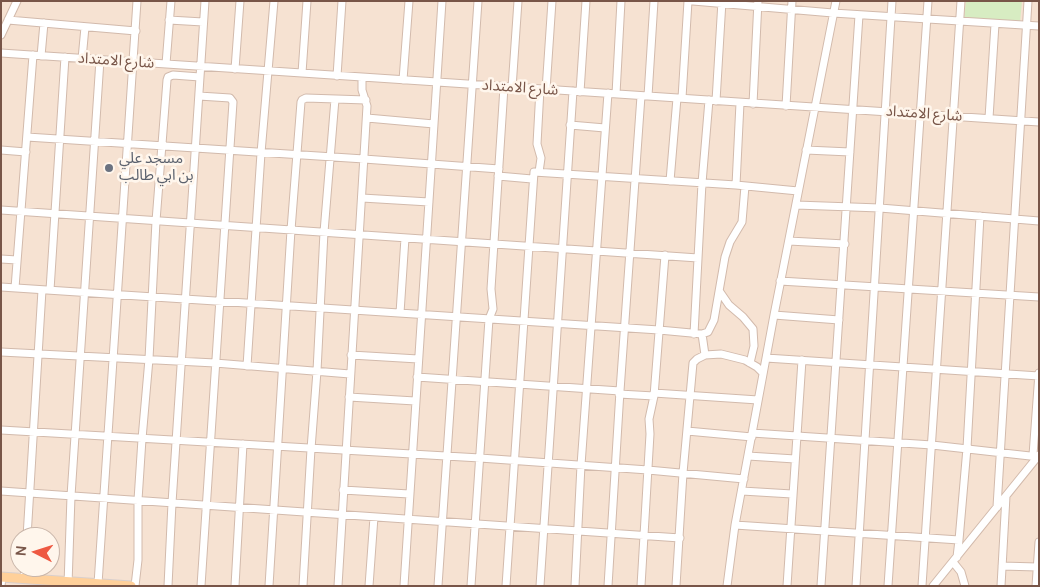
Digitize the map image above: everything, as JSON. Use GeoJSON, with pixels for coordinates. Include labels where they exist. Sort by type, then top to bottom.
{"type":"FeatureCollection","features":[{"type":"Feature","properties":{"kind":"main road"},"geometry":{"type":"LineString","coordinates":[[2,580],[24,578],[38,583],[130,586]]}},
{"type":"Feature","properties":{"kind":"street"},"geometry":{"type":"LineString","coordinates":[[1,35],[17,1]]}},
{"type":"Feature","properties":{"kind":"street"},"geometry":{"type":"LineString","coordinates":[[98,584],[137,1]]}},
{"type":"Feature","properties":{"kind":"street"},"geometry":{"type":"LineString","coordinates":[[166,64],[171,1]]}},
{"type":"Feature","properties":{"kind":"street"},"geometry":{"type":"LineString","coordinates":[[168,586],[205,1]]}},
{"type":"Feature","properties":{"kind":"street"},"geometry":{"type":"LineString","coordinates":[[235,69],[240,1]]}},
{"type":"Feature","properties":{"kind":"street"},"geometry":{"type":"LineString","coordinates":[[247,366],[261,153],[274,1]]}},
{"type":"Feature","properties":{"kind":"street"},"geometry":{"type":"LineString","coordinates":[[302,73],[307,1]]}},
{"type":"Feature","properties":{"kind":"street"},"geometry":{"type":"LineString","coordinates":[[337,76],[342,1]]}},
{"type":"Feature","properties":{"kind":"street"},"geometry":{"type":"LineString","coordinates":[[403,80],[409,1]]}},
{"type":"Feature","properties":{"kind":"street"},"geometry":{"type":"LineString","coordinates":[[404,586],[442,1]]}},
{"type":"Feature","properties":{"kind":"street"},"geometry":{"type":"LineString","coordinates":[[438,586],[478,1]]}},
{"type":"Feature","properties":{"kind":"street"},"geometry":{"type":"LineString","coordinates":[[512,88],[518,1]]}},
{"type":"Feature","properties":{"kind":"street"},"geometry":{"type":"LineString","coordinates":[[539,172],[540,158],[537,144],[552,1]]}},
{"type":"Feature","properties":{"kind":"street"},"geometry":{"type":"LineString","coordinates":[[540,586],[570,126],[576,91],[586,1]]}},
{"type":"Feature","properties":{"kind":"street"},"geometry":{"type":"LineString","coordinates":[[575,586],[576,530],[592,326],[601,176],[605,128],[612,94],[621,1]]}},
{"type":"Feature","properties":{"kind":"street"},"geometry":{"type":"LineString","coordinates":[[608,586],[624,328],[636,178],[654,1]]}},
{"type":"Feature","properties":{"kind":"street"},"geometry":{"type":"LineString","coordinates":[[670,181],[680,98],[688,1]]}},
{"type":"Feature","properties":{"kind":"street"},"geometry":{"type":"LineString","coordinates":[[693,1],[758,4],[792,10],[859,15],[1039,26]]}},
{"type":"Feature","properties":{"kind":"street"},"geometry":{"type":"LineString","coordinates":[[786,106],[792,1]]}},
{"type":"Feature","properties":{"kind":"street"},"geometry":{"type":"LineString","coordinates":[[727,586],[735,525],[780,281],[836,1]]}},
{"type":"Feature","properties":{"kind":"street"},"geometry":{"type":"LineString","coordinates":[[856,586],[892,1]]}},
{"type":"Feature","properties":{"kind":"street"},"geometry":{"type":"LineString","coordinates":[[888,586],[928,1]]}},
{"type":"Feature","properties":{"kind":"street"},"geometry":{"type":"LineString","coordinates":[[922,586],[961,1]]}},
{"type":"Feature","properties":{"kind":"street"},"geometry":{"type":"LineString","coordinates":[[997,507],[1028,1]]}},
{"type":"Feature","properties":{"kind":"street"},"geometry":{"type":"LineString","coordinates":[[694,334],[702,183],[713,100],[722,2]]}},
{"type":"Feature","properties":{"kind":"street"},"geometry":{"type":"LineString","coordinates":[[753,104],[758,4]]}},
{"type":"Feature","properties":{"kind":"street"},"geometry":{"type":"LineString","coordinates":[[821,586],[859,15]]}},
{"type":"Feature","properties":{"kind":"street"},"geometry":{"type":"LineString","coordinates":[[8,20],[136,31]]}},
{"type":"Feature","properties":{"kind":"street"},"geometry":{"type":"LineString","coordinates":[[170,20],[203,22]]}},
{"type":"Feature","properties":{"kind":"street"},"geometry":{"type":"LineString","coordinates":[[15,288],[26,138],[37,56],[44,23]]}},
{"type":"Feature","properties":{"kind":"street"},"geometry":{"type":"LineString","coordinates":[[989,118],[995,24]]}},
{"type":"Feature","properties":{"kind":"street"},"geometry":{"type":"LineString","coordinates":[[82,59],[85,27]]}},
{"type":"Feature","properties":{"kind":"street","name":"شارع الامتداد"},"geometry":{"type":"LineString","coordinates":[[1,53],[1039,122]]}},
{"type":"Feature","properties":{"kind":"street"},"geometry":{"type":"LineString","coordinates":[[50,290],[65,57]]}},
{"type":"Feature","properties":{"kind":"street"},"geometry":{"type":"LineString","coordinates":[[68,584],[71,496],[100,60]]}},
{"type":"Feature","properties":{"kind":"street"},"geometry":{"type":"LineString","coordinates":[[136,586],[138,500],[149,359],[156,222],[168,77],[173,75],[200,77]]}},
{"type":"Feature","properties":{"kind":"street"},"geometry":{"type":"LineString","coordinates":[[338,586],[367,118],[366,100],[362,90],[362,77]]}},
{"type":"Feature","properties":{"kind":"street"},"geometry":{"type":"LineString","coordinates":[[471,586],[485,381],[493,304],[491,289],[504,87]]}},
{"type":"Feature","properties":{"kind":"street"},"geometry":{"type":"LineString","coordinates":[[199,96],[232,99],[201,586]]}},
{"type":"Feature","properties":{"kind":"street"},"geometry":{"type":"LineString","coordinates":[[303,586],[324,232],[335,99]]}},
{"type":"Feature","properties":{"kind":"street"},"geometry":{"type":"LineString","coordinates":[[269,586],[291,230],[302,100],[366,100]]}},
{"type":"Feature","properties":{"kind":"street"},"geometry":{"type":"LineString","coordinates":[[736,185],[740,103]]}},
{"type":"Feature","properties":{"kind":"street"},"geometry":{"type":"LineString","coordinates":[[367,118],[434,124]]}},
{"type":"Feature","properties":{"kind":"street"},"geometry":{"type":"LineString","coordinates":[[570,126],[605,128]]}},
{"type":"Feature","properties":{"kind":"street"},"geometry":{"type":"LineString","coordinates":[[26,138],[364,158],[467,167],[532,179]]}},
{"type":"Feature","properties":{"kind":"street"},"geometry":{"type":"LineString","coordinates":[[1,150],[26,152]]}},
{"type":"Feature","properties":{"kind":"street"},"geometry":{"type":"LineString","coordinates":[[806,150],[850,152]]}},
{"type":"Feature","properties":{"kind":"street"},"geometry":{"type":"LineString","coordinates":[[506,586],[532,179],[534,172],[736,185],[798,191]]}},
{"type":"Feature","properties":{"kind":"street"},"geometry":{"type":"LineString","coordinates":[[1,287],[702,334],[708,332],[714,320],[725,257],[730,242],[742,222],[746,186]]}},
{"type":"Feature","properties":{"kind":"street"},"geometry":{"type":"LineString","coordinates":[[362,198],[429,202]]}},
{"type":"Feature","properties":{"kind":"street"},"geometry":{"type":"LineString","coordinates":[[796,205],[880,208],[1039,221]]}},
{"type":"Feature","properties":{"kind":"street"},"geometry":{"type":"LineString","coordinates":[[1,210],[698,258]]}},
{"type":"Feature","properties":{"kind":"street"},"geometry":{"type":"LineString","coordinates":[[965,586],[955,559],[959,540],[967,448],[980,216]]}},
{"type":"Feature","properties":{"kind":"street"},"geometry":{"type":"LineString","coordinates":[[400,313],[405,238]]}},
{"type":"Feature","properties":{"kind":"street"},"geometry":{"type":"LineString","coordinates":[[789,241],[844,244]]}},
{"type":"Feature","properties":{"kind":"street"},"geometry":{"type":"LineString","coordinates":[[641,586],[650,434],[648,419],[654,395],[665,255]]}},
{"type":"Feature","properties":{"kind":"street"},"geometry":{"type":"LineString","coordinates":[[1,259],[17,260]]}},
{"type":"Feature","properties":{"kind":"street"},"geometry":{"type":"LineString","coordinates":[[780,281],[1039,297]]}},
{"type":"Feature","properties":{"kind":"street"},"geometry":{"type":"LineString","coordinates":[[27,527],[42,290]]}},
{"type":"Feature","properties":{"kind":"street"},"geometry":{"type":"LineString","coordinates":[[720,291],[729,305],[744,317],[753,329],[754,346],[750,363]]}},
{"type":"Feature","properties":{"kind":"street"},"geometry":{"type":"LineString","coordinates":[[774,315],[839,320]]}},
{"type":"Feature","properties":{"kind":"street"},"geometry":{"type":"LineString","coordinates":[[702,334],[705,355]]}},
{"type":"Feature","properties":{"kind":"street"},"geometry":{"type":"LineString","coordinates":[[1,352],[215,363],[350,374]]}},
{"type":"Feature","properties":{"kind":"street"},"geometry":{"type":"LineString","coordinates":[[676,586],[683,473],[693,363],[705,355],[721,354],[735,356],[750,363],[763,373]]}},
{"type":"Feature","properties":{"kind":"street"},"geometry":{"type":"LineString","coordinates":[[351,355],[418,359]]}},
{"type":"Feature","properties":{"kind":"street"},"geometry":{"type":"LineString","coordinates":[[766,358],[1039,375],[1037,455],[933,586]]}},
{"type":"Feature","properties":{"kind":"street"},"geometry":{"type":"LineString","coordinates":[[787,586],[802,360]]}},
{"type":"Feature","properties":{"kind":"street"},"geometry":{"type":"LineString","coordinates":[[417,377],[587,388],[619,393],[758,400]]}},
{"type":"Feature","properties":{"kind":"street"},"geometry":{"type":"LineString","coordinates":[[349,397],[415,401]]}},
{"type":"Feature","properties":{"kind":"street"},"geometry":{"type":"LineString","coordinates":[[1,430],[480,458],[744,479]]}},
{"type":"Feature","properties":{"kind":"street"},"geometry":{"type":"LineString","coordinates":[[687,430],[932,445],[1037,455]]}},
{"type":"Feature","properties":{"kind":"street"},"geometry":{"type":"LineString","coordinates":[[235,586],[243,444]]}},
{"type":"Feature","properties":{"kind":"street"},"geometry":{"type":"LineString","coordinates":[[748,456],[795,459]]}},
{"type":"Feature","properties":{"kind":"street"},"geometry":{"type":"LineString","coordinates":[[343,490],[409,494]]}},
{"type":"Feature","properties":{"kind":"street"},"geometry":{"type":"LineString","coordinates":[[1,491],[307,513],[442,520],[680,538]]}},
{"type":"Feature","properties":{"kind":"street"},"geometry":{"type":"LineString","coordinates":[[742,491],[792,494]]}},
{"type":"Feature","properties":{"kind":"street"},"geometry":{"type":"LineString","coordinates":[[1001,586],[1006,496]]}},
{"type":"Feature","properties":{"kind":"street"},"geometry":{"type":"LineString","coordinates":[[369,586],[374,517]]}},
{"type":"Feature","properties":{"kind":"street"},"geometry":{"type":"LineString","coordinates":[[735,525],[959,540]]}},
{"type":"Feature","properties":{"kind":"street"},"geometry":{"type":"LineString","coordinates":[[1037,582],[1039,542]]}},
{"type":"Feature","properties":{"kind":"street"},"geometry":{"type":"LineString","coordinates":[[1002,566],[1037,567]]}},
{"type":"Feature","properties":{"kind":"shaded area"},"geometry":{"type":"Polygon","coordinates":[[[1,1],[1039,1],[1039,586],[1,586],[1,1]]]}},
{"type":"Feature","properties":{"kind":"green space"},"geometry":{"type":"Polygon","coordinates":[[[966,1],[1022,1],[1020,22],[964,18],[966,1]]]}},
{"type":"Feature","properties":{"kind":"place","name":"مسجد علي بن ابي طالب"},"geometry":{"type":"Point","coordinates":[109,168]}}]}
